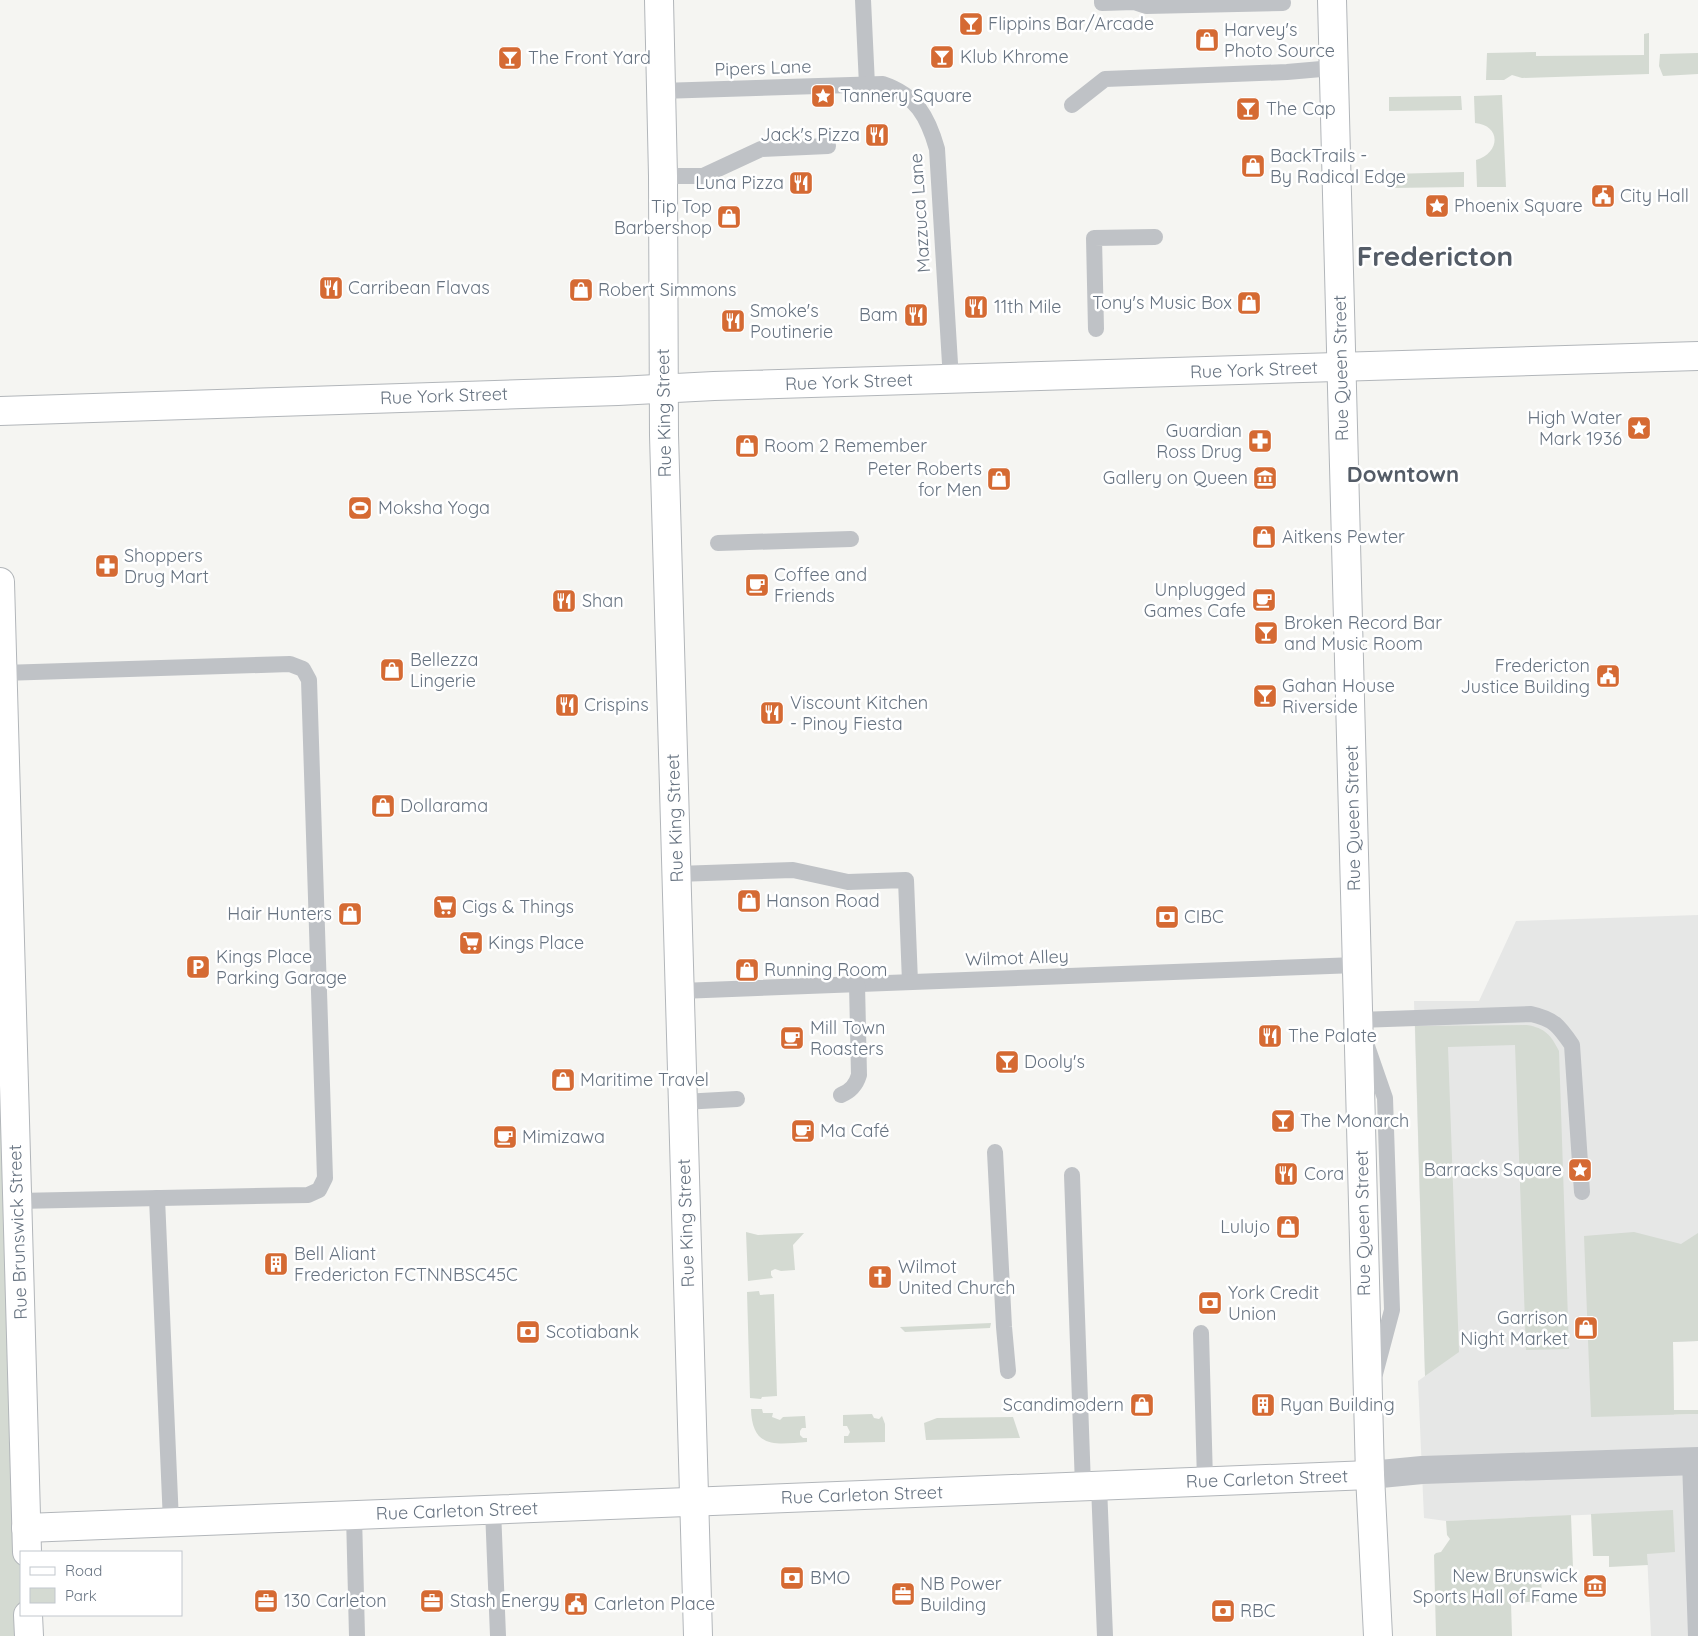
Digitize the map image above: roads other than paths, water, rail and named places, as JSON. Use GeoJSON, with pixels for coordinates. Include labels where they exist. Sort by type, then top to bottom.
{"type":"FeatureCollection","features":[{"type":"Feature","properties":{"kind":"main road","name":"Rue King Street"},"geometry":{"type":"LineString","coordinates":[[659,0],[663,176],[664,389],[698,1636]]}},
{"type":"Feature","properties":{"kind":"main road","name":"Rue Queen Street"},"geometry":{"type":"LineString","coordinates":[[1332,0],[1370,1476],[1378,1636]]}},
{"type":"Feature","properties":{"kind":"main road","name":"Rue York Street"},"geometry":{"type":"LineString","coordinates":[[0,411],[714,386],[1698,356]]}},
{"type":"Feature","properties":{"kind":"main road","name":"Rue Brunswick Street"},"geometry":{"type":"LineString","coordinates":[[0,582],[5,958],[17,1201],[26,1540]]}},
{"type":"Feature","properties":{"kind":"main road","name":"Rue Carleton Street"},"geometry":{"type":"LineString","coordinates":[[26,1540],[171,1522],[1370,1476]]}},
{"type":"Feature","properties":{"kind":"main road"},"geometry":{"type":"LineString","coordinates":[[28,1616],[29,1636]]}},
{"type":"Feature","properties":{"kind":"street","name":"Rue Carleton Street"},"geometry":{"type":"LineString","coordinates":[[1370,1476],[1422,1470],[1694,1461]]}},
{"type":"Feature","properties":{"kind":"lane"},"geometry":{"type":"LineString","coordinates":[[863,0],[866,85]]}},
{"type":"Feature","properties":{"kind":"lane"},"geometry":{"type":"LineString","coordinates":[[1102,0],[1102,3],[1134,2],[1146,6],[1283,3]]}},
{"type":"Feature","properties":{"kind":"lane"},"geometry":{"type":"LineString","coordinates":[[1072,105],[1105,79],[1287,72],[1333,68]]}},
{"type":"Feature","properties":{"kind":"lane","name":"Mazzuca Lane"},"geometry":{"type":"LineString","coordinates":[[866,85],[883,84],[898,89],[908,97],[923,114],[932,132],[937,149],[951,380]]}},
{"type":"Feature","properties":{"kind":"lane","name":"Pipers Lane"},"geometry":{"type":"LineString","coordinates":[[660,92],[866,85]]}},
{"type":"Feature","properties":{"kind":"lane"},"geometry":{"type":"LineString","coordinates":[[663,176],[703,176],[761,149],[828,146]]}},
{"type":"Feature","properties":{"kind":"lane"},"geometry":{"type":"LineString","coordinates":[[1096,329],[1094,238],[1155,237]]}},
{"type":"Feature","properties":{"kind":"lane"},"geometry":{"type":"LineString","coordinates":[[718,543],[851,539]]}},
{"type":"Feature","properties":{"kind":"lane"},"geometry":{"type":"LineString","coordinates":[[2,674],[290,664],[303,669],[309,680],[325,1178],[318,1190],[308,1195],[17,1201]]}},
{"type":"Feature","properties":{"kind":"lane"},"geometry":{"type":"LineString","coordinates":[[677,874],[793,870],[848,882],[906,880],[910,982]]}},
{"type":"Feature","properties":{"kind":"lane","name":"Wilmot Alley"},"geometry":{"type":"LineString","coordinates":[[680,991],[1356,965]]}},
{"type":"Feature","properties":{"kind":"lane"},"geometry":{"type":"LineString","coordinates":[[841,1094],[853,1087],[859,1075],[857,984]]}},
{"type":"Feature","properties":{"kind":"lane"},"geometry":{"type":"LineString","coordinates":[[1358,1020],[1531,1014],[1546,1018],[1560,1028],[1572,1045],[1582,1192]]}},
{"type":"Feature","properties":{"kind":"lane"},"geometry":{"type":"LineString","coordinates":[[683,1102],[737,1099]]}},
{"type":"Feature","properties":{"kind":"lane"},"geometry":{"type":"LineString","coordinates":[[995,1152],[1008,1371]]}},
{"type":"Feature","properties":{"kind":"lane"},"geometry":{"type":"LineString","coordinates":[[1072,1175],[1091,1486],[1105,1636]]}},
{"type":"Feature","properties":{"kind":"lane"},"geometry":{"type":"LineString","coordinates":[[157,1198],[171,1522]]}},
{"type":"Feature","properties":{"kind":"lane"},"geometry":{"type":"LineString","coordinates":[[1201,1333],[1205,1481]]}},
{"type":"Feature","properties":{"kind":"lane"},"geometry":{"type":"LineString","coordinates":[[1694,1461],[1696,1636]]}},
{"type":"Feature","properties":{"kind":"lane"},"geometry":{"type":"LineString","coordinates":[[493,1510],[498,1636]]}},
{"type":"Feature","properties":{"kind":"lane"},"geometry":{"type":"LineString","coordinates":[[354,1515],[358,1636]]}},
{"type":"Feature","properties":{"kind":"place","name":"Flippins Bar/Arcade"},"geometry":{"type":"Point","coordinates":[971,24]}},
{"type":"Feature","properties":{"kind":"place","name":"Harvey's Photo Source"},"geometry":{"type":"Point","coordinates":[1207,40]}},
{"type":"Feature","properties":{"kind":"place","name":"Klub Khrome"},"geometry":{"type":"Point","coordinates":[942,57]}},
{"type":"Feature","properties":{"kind":"place","name":"The Front Yard"},"geometry":{"type":"Point","coordinates":[510,58]}},
{"type":"Feature","properties":{"kind":"place","name":"Tannery Square"},"geometry":{"type":"Point","coordinates":[823,96]}},
{"type":"Feature","properties":{"kind":"place","name":"The Cap"},"geometry":{"type":"Point","coordinates":[1248,109]}},
{"type":"Feature","properties":{"kind":"place","name":"Jack's Pizza"},"geometry":{"type":"Point","coordinates":[877,135]}},
{"type":"Feature","properties":{"kind":"place","name":"BackTrails - By Radical Edge"},"geometry":{"type":"Point","coordinates":[1253,166]}},
{"type":"Feature","properties":{"kind":"place","name":"Luna Pizza"},"geometry":{"type":"Point","coordinates":[801,183]}},
{"type":"Feature","properties":{"kind":"place","name":"City Hall"},"geometry":{"type":"Point","coordinates":[1603,196]}},
{"type":"Feature","properties":{"kind":"place","name":"Phoenix Square"},"geometry":{"type":"Point","coordinates":[1437,206]}},
{"type":"Feature","properties":{"kind":"place","name":"Tip Top Barbershop"},"geometry":{"type":"Point","coordinates":[729,217]}},
{"type":"Feature","properties":{"kind":"place","name":"Carribean Flavas"},"geometry":{"type":"Point","coordinates":[331,288]}},
{"type":"Feature","properties":{"kind":"place","name":"Robert Simmons"},"geometry":{"type":"Point","coordinates":[581,290]}},
{"type":"Feature","properties":{"kind":"place","name":"Tony's Music Box"},"geometry":{"type":"Point","coordinates":[1249,303]}},
{"type":"Feature","properties":{"kind":"place","name":"11th Mile"},"geometry":{"type":"Point","coordinates":[976,307]}},
{"type":"Feature","properties":{"kind":"place","name":"Bam"},"geometry":{"type":"Point","coordinates":[916,315]}},
{"type":"Feature","properties":{"kind":"place","name":"Smoke's Poutinerie"},"geometry":{"type":"Point","coordinates":[733,321]}},
{"type":"Feature","properties":{"kind":"place","name":"High Water Mark 1936"},"geometry":{"type":"Point","coordinates":[1639,428]}},
{"type":"Feature","properties":{"kind":"place","name":"Guardian Ross Drug"},"geometry":{"type":"Point","coordinates":[1260,441]}},
{"type":"Feature","properties":{"kind":"place","name":"Room 2 Remember"},"geometry":{"type":"Point","coordinates":[747,446]}},
{"type":"Feature","properties":{"kind":"place","name":"Gallery on Queen"},"geometry":{"type":"Point","coordinates":[1265,478]}},
{"type":"Feature","properties":{"kind":"place","name":"Peter Roberts for Men"},"geometry":{"type":"Point","coordinates":[999,479]}},
{"type":"Feature","properties":{"kind":"place","name":"Moksha Yoga"},"geometry":{"type":"Point","coordinates":[360,508]}},
{"type":"Feature","properties":{"kind":"place","name":"Aitkens Pewter"},"geometry":{"type":"Point","coordinates":[1264,537]}},
{"type":"Feature","properties":{"kind":"place","name":"Shoppers Drug Mart"},"geometry":{"type":"Point","coordinates":[107,566]}},
{"type":"Feature","properties":{"kind":"place","name":"Coffee and Friends"},"geometry":{"type":"Point","coordinates":[757,585]}},
{"type":"Feature","properties":{"kind":"place","name":"Unplugged Games Cafe"},"geometry":{"type":"Point","coordinates":[1264,600]}},
{"type":"Feature","properties":{"kind":"place","name":"Shan"},"geometry":{"type":"Point","coordinates":[564,601]}},
{"type":"Feature","properties":{"kind":"place","name":"Broken Record Bar and Music Room"},"geometry":{"type":"Point","coordinates":[1266,633]}},
{"type":"Feature","properties":{"kind":"place","name":"Bellezza Lingerie"},"geometry":{"type":"Point","coordinates":[392,670]}},
{"type":"Feature","properties":{"kind":"place","name":"Fredericton Justice Building"},"geometry":{"type":"Point","coordinates":[1608,676]}},
{"type":"Feature","properties":{"kind":"place","name":"Gahan House Riverside"},"geometry":{"type":"Point","coordinates":[1265,696]}},
{"type":"Feature","properties":{"kind":"place","name":"Crispins"},"geometry":{"type":"Point","coordinates":[567,705]}},
{"type":"Feature","properties":{"kind":"place","name":"Viscount Kitchen - Pinoy Fiesta"},"geometry":{"type":"Point","coordinates":[772,713]}},
{"type":"Feature","properties":{"kind":"place","name":"Dollarama"},"geometry":{"type":"Point","coordinates":[383,806]}},
{"type":"Feature","properties":{"kind":"place","name":"Hanson Road"},"geometry":{"type":"Point","coordinates":[749,901]}},
{"type":"Feature","properties":{"kind":"place","name":"Cigs & Things"},"geometry":{"type":"Point","coordinates":[445,907]}},
{"type":"Feature","properties":{"kind":"place","name":"Hair Hunters"},"geometry":{"type":"Point","coordinates":[350,914]}},
{"type":"Feature","properties":{"kind":"place","name":"CIBC"},"geometry":{"type":"Point","coordinates":[1167,917]}},
{"type":"Feature","properties":{"kind":"place","name":"Kings Place"},"geometry":{"type":"Point","coordinates":[471,943]}},
{"type":"Feature","properties":{"kind":"place","name":"Kings Place Parking Garage"},"geometry":{"type":"Point","coordinates":[198,967]}},
{"type":"Feature","properties":{"kind":"place","name":"Running Room"},"geometry":{"type":"Point","coordinates":[747,970]}},
{"type":"Feature","properties":{"kind":"place","name":"The Palate"},"geometry":{"type":"Point","coordinates":[1270,1036]}},
{"type":"Feature","properties":{"kind":"place","name":"Mill Town Roasters"},"geometry":{"type":"Point","coordinates":[792,1038]}},
{"type":"Feature","properties":{"kind":"place","name":"Dooly's"},"geometry":{"type":"Point","coordinates":[1007,1062]}},
{"type":"Feature","properties":{"kind":"place","name":"Maritime Travel"},"geometry":{"type":"Point","coordinates":[563,1080]}},
{"type":"Feature","properties":{"kind":"place","name":"The Monarch"},"geometry":{"type":"Point","coordinates":[1283,1121]}},
{"type":"Feature","properties":{"kind":"place","name":"Ma Café"},"geometry":{"type":"Point","coordinates":[803,1131]}},
{"type":"Feature","properties":{"kind":"place","name":"Mimizawa"},"geometry":{"type":"Point","coordinates":[505,1137]}},
{"type":"Feature","properties":{"kind":"place","name":"Barracks Square"},"geometry":{"type":"Point","coordinates":[1580,1170]}},
{"type":"Feature","properties":{"kind":"place","name":"Cora"},"geometry":{"type":"Point","coordinates":[1286,1174]}},
{"type":"Feature","properties":{"kind":"place","name":"Lulujo"},"geometry":{"type":"Point","coordinates":[1288,1227]}},
{"type":"Feature","properties":{"kind":"place","name":"Bell Aliant Fredericton FCTNNBSC45C"},"geometry":{"type":"Point","coordinates":[276,1264]}},
{"type":"Feature","properties":{"kind":"place","name":"Wilmot United Church"},"geometry":{"type":"Point","coordinates":[880,1277]}},
{"type":"Feature","properties":{"kind":"place","name":"York Credit Union"},"geometry":{"type":"Point","coordinates":[1210,1303]}},
{"type":"Feature","properties":{"kind":"place","name":"Garrison Night Market"},"geometry":{"type":"Point","coordinates":[1586,1328]}},
{"type":"Feature","properties":{"kind":"place","name":"Scotiabank"},"geometry":{"type":"Point","coordinates":[528,1332]}},
{"type":"Feature","properties":{"kind":"place","name":"Scandimodern"},"geometry":{"type":"Point","coordinates":[1142,1405]}},
{"type":"Feature","properties":{"kind":"place","name":"Ryan Building"},"geometry":{"type":"Point","coordinates":[1263,1405]}},
{"type":"Feature","properties":{"kind":"place","name":"BMO"},"geometry":{"type":"Point","coordinates":[792,1578]}},
{"type":"Feature","properties":{"kind":"place","name":"New Brunswick Sports Hall of Fame"},"geometry":{"type":"Point","coordinates":[1595,1586]}},
{"type":"Feature","properties":{"kind":"place","name":"NB Power Building"},"geometry":{"type":"Point","coordinates":[903,1594]}},
{"type":"Feature","properties":{"kind":"place","name":"130 Carleton"},"geometry":{"type":"Point","coordinates":[266,1601]}},
{"type":"Feature","properties":{"kind":"place","name":"Stash Energy"},"geometry":{"type":"Point","coordinates":[432,1601]}},
{"type":"Feature","properties":{"kind":"place","name":"Carleton Place"},"geometry":{"type":"Point","coordinates":[576,1604]}},
{"type":"Feature","properties":{"kind":"place","name":"RBC"},"geometry":{"type":"Point","coordinates":[1223,1611]}},
{"type":"Feature","properties":{"kind":"district","name":"Fredericton"},"geometry":{"type":"Point","coordinates":[1435,256]}},
{"type":"Feature","properties":{"kind":"district","name":"Downtown"},"geometry":{"type":"Point","coordinates":[1403,474]}}]}
